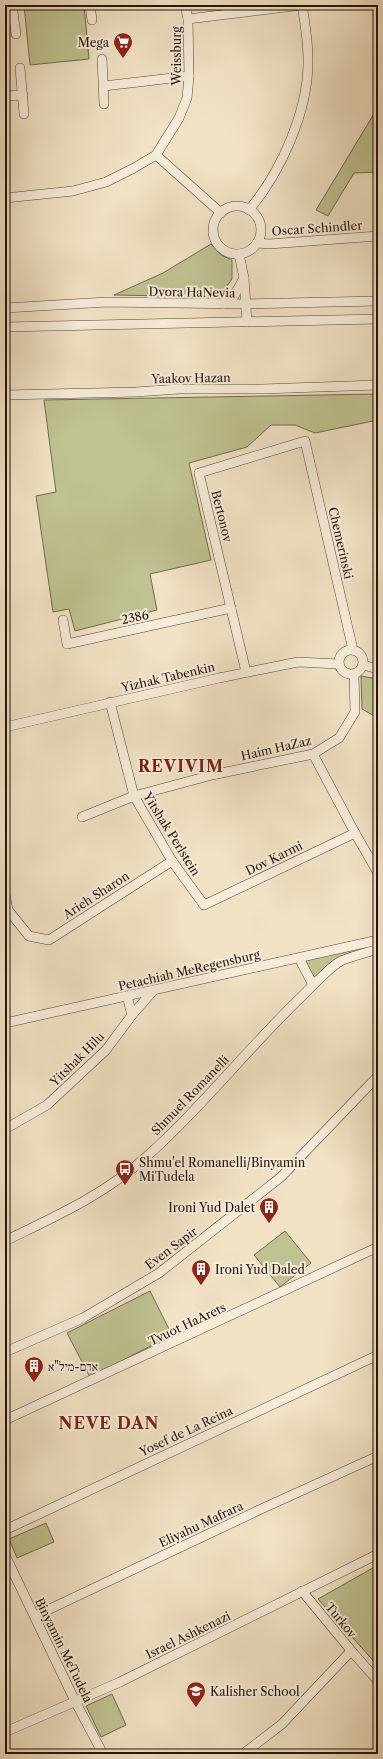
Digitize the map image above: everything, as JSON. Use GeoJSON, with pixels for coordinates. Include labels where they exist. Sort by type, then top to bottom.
{"type":"FeatureCollection","features":[{"type":"Feature","properties":{"kind":"street"},"geometry":{"type":"LineString","coordinates":[[5,6],[12,5],[16,34]]}},
{"type":"Feature","properties":{"kind":"street"},"geometry":{"type":"LineString","coordinates":[[90,5],[92,20]]}},
{"type":"Feature","properties":{"kind":"street","name":"Weissburg"},"geometry":{"type":"LineString","coordinates":[[5,198],[73,191],[106,182],[156,155],[179,118],[187,98],[189,76],[188,19],[185,5]]}},
{"type":"Feature","properties":{"kind":"street"},"geometry":{"type":"LineString","coordinates":[[188,19],[302,5],[308,60],[306,85],[297,122],[282,161],[262,195],[249,210]]}},
{"type":"Feature","properties":{"kind":"street"},"geometry":{"type":"LineString","coordinates":[[102,59],[104,104]]}},
{"type":"Feature","properties":{"kind":"street"},"geometry":{"type":"LineString","coordinates":[[20,68],[24,114]]}},
{"type":"Feature","properties":{"kind":"street"},"geometry":{"type":"LineString","coordinates":[[104,86],[189,76]]}},
{"type":"Feature","properties":{"kind":"street"},"geometry":{"type":"LineString","coordinates":[[5,96],[23,95]]}},
{"type":"Feature","properties":{"kind":"street"},"geometry":{"type":"LineString","coordinates":[[156,155],[221,212]]}},
{"type":"Feature","properties":{"kind":"street"},"geometry":{"type":"LineString","coordinates":[[233,207],[242,207],[249,210],[257,217],[260,225],[261,231],[257,243],[247,252],[239,254],[231,254],[223,250],[217,244],[214,237],[213,226],[221,212],[233,207]]}},
{"type":"Feature","properties":{"kind":"street","name":"Oscar Schindler"},"geometry":{"type":"LineString","coordinates":[[257,243],[269,244],[378,236]]}},
{"type":"Feature","properties":{"kind":"street"},"geometry":{"type":"LineString","coordinates":[[239,254],[244,278],[247,322]]}},
{"type":"Feature","properties":{"kind":"street"},"geometry":{"type":"LineString","coordinates":[[223,304],[234,296],[244,278]]}},
{"type":"Feature","properties":{"kind":"street","name":"Dvora HaNevia"},"geometry":{"type":"LineString","coordinates":[[5,308],[107,302],[246,304],[378,301]]}},
{"type":"Feature","properties":{"kind":"street"},"geometry":{"type":"LineString","coordinates":[[5,327],[168,322],[378,319]]}},
{"type":"Feature","properties":{"kind":"street","name":"Yaakov Hazan"},"geometry":{"type":"LineString","coordinates":[[5,396],[136,392],[179,389],[269,389],[378,384]]}},
{"type":"Feature","properties":{"kind":"street","name":"Bertonov"},"geometry":{"type":"LineString","coordinates":[[246,672],[199,473],[304,441]]}},
{"type":"Feature","properties":{"kind":"street","name":"Chemerinski"},"geometry":{"type":"LineString","coordinates":[[304,441],[353,650]]}},
{"type":"Feature","properties":{"kind":"street","name":"2386"},"geometry":{"type":"LineString","coordinates":[[63,620],[67,644],[231,608]]}},
{"type":"Feature","properties":{"kind":"street"},"geometry":{"type":"LineString","coordinates":[[353,650],[363,657],[363,665],[360,671],[350,675],[342,671],[339,664],[343,653],[353,650]]}},
{"type":"Feature","properties":{"kind":"street","name":"Yizhak Tabenkin"},"geometry":{"type":"LineString","coordinates":[[5,727],[110,702],[298,662],[339,664]]}},
{"type":"Feature","properties":{"kind":"street"},"geometry":{"type":"LineString","coordinates":[[363,665],[378,669]]}},
{"type":"Feature","properties":{"kind":"street","name":"Haim HaZaz"},"geometry":{"type":"LineString","coordinates":[[82,818],[134,796],[212,775],[313,754],[339,738],[355,712],[354,674]]}},
{"type":"Feature","properties":{"kind":"street","name":"Yitshak Perlstein"},"geometry":{"type":"LineString","coordinates":[[110,702],[134,796],[172,861],[204,905]]}},
{"type":"Feature","properties":{"kind":"street"},"geometry":{"type":"LineString","coordinates":[[313,754],[354,833],[378,873]]}},
{"type":"Feature","properties":{"kind":"street","name":"Dov Karmi"},"geometry":{"type":"LineString","coordinates":[[204,905],[354,833]]}},
{"type":"Feature","properties":{"kind":"street","name":"Arieh Sharon"},"geometry":{"type":"LineString","coordinates":[[5,896],[8,910],[30,936],[49,940],[172,861]]}},
{"type":"Feature","properties":{"kind":"street","name":"Petachiah MeRegensburg"},"geometry":{"type":"LineString","coordinates":[[5,1023],[378,940]]}},
{"type":"Feature","properties":{"kind":"street","name":"Shmuel Romanelli"},"geometry":{"type":"LineString","coordinates":[[5,1241],[65,1212],[106,1188],[145,1159],[227,1076],[274,1024],[313,986],[340,962],[378,949]]}},
{"type":"Feature","properties":{"kind":"street"},"geometry":{"type":"LineString","coordinates":[[299,958],[313,986]]}},
{"type":"Feature","properties":{"kind":"street","name":"Yitshak Hilu"},"geometry":{"type":"LineString","coordinates":[[5,1129],[47,1105],[106,1050],[132,1015],[153,991]]}},
{"type":"Feature","properties":{"kind":"street"},"geometry":{"type":"LineString","coordinates":[[127,996],[132,1015]]}},
{"type":"Feature","properties":{"kind":"street","name":"Even Sapir"},"geometry":{"type":"LineString","coordinates":[[5,1352],[83,1318],[159,1273],[280,1177],[378,1076]]}},
{"type":"Feature","properties":{"kind":"street","name":"Tvuot HaArets"},"geometry":{"type":"LineString","coordinates":[[5,1420],[378,1247]]}},
{"type":"Feature","properties":{"kind":"street","name":"Yosef de La Reina"},"geometry":{"type":"LineString","coordinates":[[5,1530],[378,1355]]}},
{"type":"Feature","properties":{"kind":"street","name":"Eliyahu Mafrara"},"geometry":{"type":"LineString","coordinates":[[35,1616],[252,1513],[378,1456]]}},
{"type":"Feature","properties":{"kind":"street","name":"Israel Ashkenazi"},"geometry":{"type":"LineString","coordinates":[[5,1732],[120,1682],[378,1554]]}},
{"type":"Feature","properties":{"kind":"street","name":"Binyamin MeTudela"},"geometry":{"type":"LineString","coordinates":[[5,1555],[75,1701],[103,1754]]}},
{"type":"Feature","properties":{"kind":"street","name":"Turkov"},"geometry":{"type":"LineString","coordinates":[[302,1591],[351,1651],[378,1680]]}},
{"type":"Feature","properties":{"kind":"street"},"geometry":{"type":"LineString","coordinates":[[244,1754],[282,1724],[351,1651]]}},
{"type":"Feature","properties":{"kind":"green space"},"geometry":{"type":"Polygon","coordinates":[[[24,5],[84,5],[89,59],[30,65],[24,5]]]}},
{"type":"Feature","properties":{"kind":"green space"},"geometry":{"type":"Polygon","coordinates":[[[378,107],[378,172],[354,173],[328,216],[316,210],[378,107]]]}},
{"type":"Feature","properties":{"kind":"green space"},"geometry":{"type":"Polygon","coordinates":[[[211,244],[221,255],[232,260],[232,279],[219,297],[114,295],[163,273],[211,244]]]}},
{"type":"Feature","properties":{"kind":"green space"},"geometry":{"type":"Polygon","coordinates":[[[378,394],[378,420],[315,433],[295,425],[271,425],[247,447],[189,463],[211,560],[150,574],[157,610],[75,631],[69,609],[53,612],[36,496],[56,492],[44,400],[378,394]]]}},
{"type":"Feature","properties":{"kind":"green space"},"geometry":{"type":"Polygon","coordinates":[[[361,676],[378,679],[378,718],[362,709],[361,676]]]}},
{"type":"Feature","properties":{"kind":"green space"},"geometry":{"type":"Polygon","coordinates":[[[378,942],[378,947],[331,962],[314,978],[303,959],[378,942]]]}},
{"type":"Feature","properties":{"kind":"green space"},"geometry":{"type":"Polygon","coordinates":[[[285,1231],[311,1263],[280,1287],[254,1255],[285,1231]]]}},
{"type":"Feature","properties":{"kind":"green space"},"geometry":{"type":"Polygon","coordinates":[[[150,1291],[172,1335],[90,1377],[67,1333],[150,1291]]]}},
{"type":"Feature","properties":{"kind":"green space"},"geometry":{"type":"Polygon","coordinates":[[[46,1523],[54,1542],[17,1558],[9,1539],[46,1523]]]}},
{"type":"Feature","properties":{"kind":"green space"},"geometry":{"type":"Polygon","coordinates":[[[378,1565],[378,1666],[318,1599],[378,1565]]]}},
{"type":"Feature","properties":{"kind":"green space"},"geometry":{"type":"Polygon","coordinates":[[[112,1694],[126,1725],[101,1737],[86,1706],[112,1694]]]}},
{"type":"Feature","properties":{"kind":"place","name":"Mega"},"geometry":{"type":"Point","coordinates":[123,59]}},
{"type":"Feature","properties":{"kind":"place","name":"Shmu'el Romanelli/Binyamin MiTudela"},"geometry":{"type":"Point","coordinates":[125,1186]}},
{"type":"Feature","properties":{"kind":"place","name":"Ironi Yud Dalet"},"geometry":{"type":"Point","coordinates":[269,1224]}},
{"type":"Feature","properties":{"kind":"place","name":"Ironi Yud Daled"},"geometry":{"type":"Point","coordinates":[201,1286]}},
{"type":"Feature","properties":{"kind":"place","name":"אדם-מיל\"א"},"geometry":{"type":"Point","coordinates":[34,1383]}},
{"type":"Feature","properties":{"kind":"place","name":"Kalisher School"},"geometry":{"type":"Point","coordinates":[196,1708]}},
{"type":"Feature","properties":{"kind":"district","name":"REVIVIM"},"geometry":{"type":"Point","coordinates":[181,766]}},
{"type":"Feature","properties":{"kind":"district","name":"NEVE DAN"},"geometry":{"type":"Point","coordinates":[109,1423]}}]}
